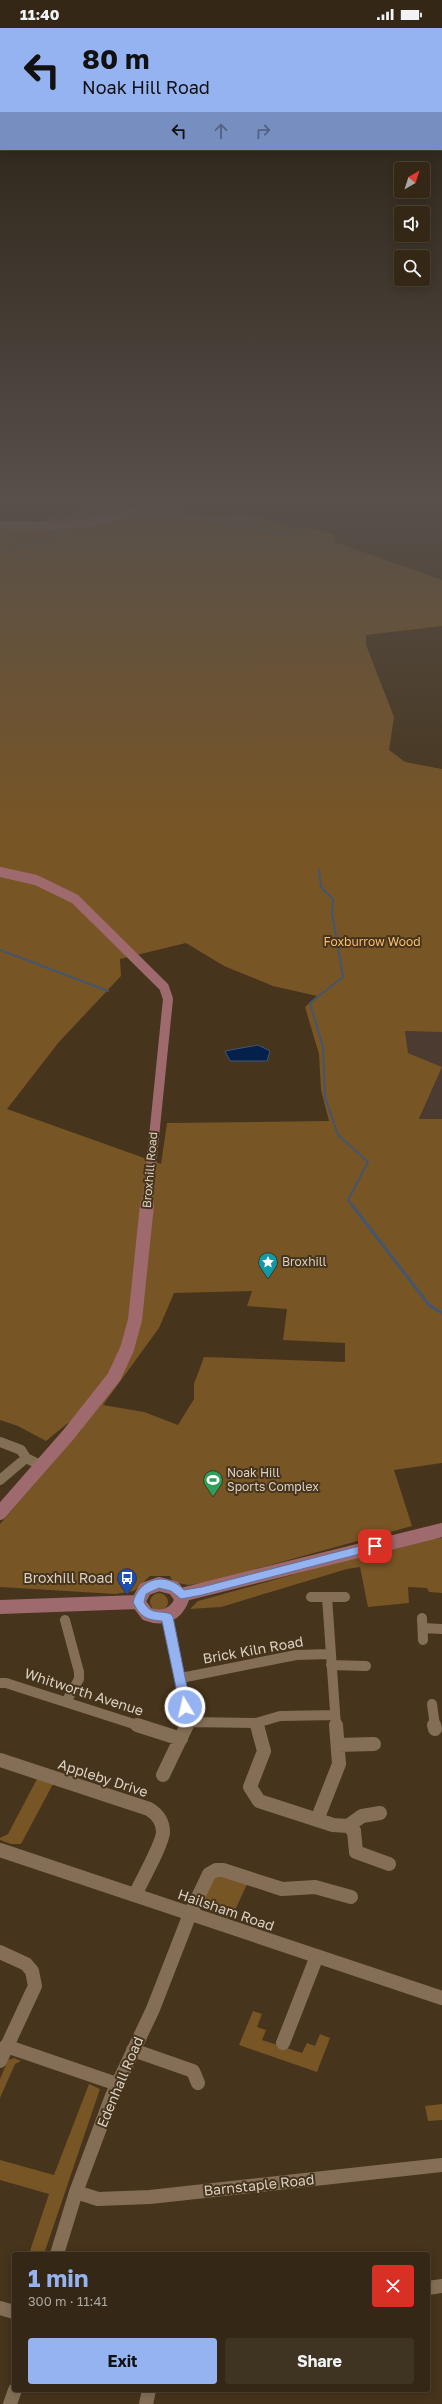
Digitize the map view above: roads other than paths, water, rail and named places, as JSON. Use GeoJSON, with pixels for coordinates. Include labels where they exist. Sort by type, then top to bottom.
{"type":"FeatureCollection","features":[{"type":"Feature","properties":{"kind":"street","name":"Broxhill Road"},"geometry":{"type":"LineString","coordinates":[[0,872],[36,880],[75,899],[156,977],[164,987],[168,999],[135,1320],[127,1349],[114,1377],[42,1466],[0,1513]]}},
{"type":"Feature","properties":{"kind":"street"},"geometry":{"type":"LineString","coordinates":[[0,1442],[21,1450],[26,1458],[42,1466]]}},
{"type":"Feature","properties":{"kind":"street"},"geometry":{"type":"LineString","coordinates":[[0,1480],[26,1458]]}},
{"type":"Feature","properties":{"kind":"street"},"geometry":{"type":"LineString","coordinates":[[181,1595],[442,1530]]}},
{"type":"Feature","properties":{"kind":"street"},"geometry":{"type":"LineString","coordinates":[[167,1584],[174,1587],[181,1595],[181,1606],[177,1611],[167,1617],[150,1616],[142,1611],[138,1602],[141,1592],[153,1585],[167,1584]]}},
{"type":"Feature","properties":{"kind":"street"},"geometry":{"type":"LineString","coordinates":[[311,1597],[345,1596]]}},
{"type":"Feature","properties":{"kind":"street"},"geometry":{"type":"LineString","coordinates":[[317,1820],[339,1764],[327,1597]]}},
{"type":"Feature","properties":{"kind":"street"},"geometry":{"type":"LineString","coordinates":[[0,1601],[39,1606]]}},
{"type":"Feature","properties":{"kind":"street"},"geometry":{"type":"LineString","coordinates":[[0,1607],[138,1602]]}},
{"type":"Feature","properties":{"kind":"street"},"geometry":{"type":"LineString","coordinates":[[164,1775],[188,1722],[181,1678],[167,1617]]}},
{"type":"Feature","properties":{"kind":"street"},"geometry":{"type":"LineString","coordinates":[[66,1620],[79,1672],[79,1679],[66,1702]]}},
{"type":"Feature","properties":{"kind":"street"},"geometry":{"type":"LineString","coordinates":[[423,1640],[422,1623],[442,1629]]}},
{"type":"Feature","properties":{"kind":"street","name":"Brick Kiln Road"},"geometry":{"type":"LineString","coordinates":[[181,1678],[296,1655],[366,1666]]}},
{"type":"Feature","properties":{"kind":"street","name":"Whitworth Avenue"},"geometry":{"type":"LineString","coordinates":[[0,1684],[6,1683],[181,1739]]}},
{"type":"Feature","properties":{"kind":"street"},"geometry":{"type":"LineString","coordinates":[[432,1704],[437,1721]]}},
{"type":"Feature","properties":{"kind":"street"},"geometry":{"type":"LineString","coordinates":[[188,1722],[256,1724],[280,1716],[335,1715]]}},
{"type":"Feature","properties":{"kind":"street"},"geometry":{"type":"LineString","coordinates":[[256,1724],[263,1740],[265,1756],[253,1778],[250,1787],[259,1801],[333,1825],[348,1826],[354,1832],[356,1852],[389,1864]]}},
{"type":"Feature","properties":{"kind":"street"},"geometry":{"type":"LineString","coordinates":[[338,1745],[374,1744]]}},
{"type":"Feature","properties":{"kind":"street","name":"Appleby Drive"},"geometry":{"type":"LineString","coordinates":[[0,1760],[149,1808],[155,1813],[163,1826],[163,1834],[135,1895]]}},
{"type":"Feature","properties":{"kind":"street"},"geometry":{"type":"LineString","coordinates":[[348,1826],[354,1820],[365,1814],[380,1814]]}},
{"type":"Feature","properties":{"kind":"street","name":"Hailsham Road"},"geometry":{"type":"LineString","coordinates":[[2,1854],[135,1895],[442,1998]]}},
{"type":"Feature","properties":{"kind":"street","name":"Edenhall Road"},"geometry":{"type":"LineString","coordinates":[[58,2252],[76,2192],[117,2084],[153,2008],[190,1914],[210,1874],[219,1869],[282,1889],[315,1887],[351,1897]]}},
{"type":"Feature","properties":{"kind":"street"},"geometry":{"type":"LineString","coordinates":[[0,1952],[26,1964],[32,1971],[34,1979],[32,1995],[0,2061]]}},
{"type":"Feature","properties":{"kind":"street"},"geometry":{"type":"LineString","coordinates":[[283,2043],[317,1956]]}},
{"type":"Feature","properties":{"kind":"street"},"geometry":{"type":"LineString","coordinates":[[6,2046],[117,2084]]}},
{"type":"Feature","properties":{"kind":"street"},"geometry":{"type":"LineString","coordinates":[[132,2050],[193,2071],[198,2083]]}},
{"type":"Feature","properties":{"kind":"street","name":"Barnstaple Road"},"geometry":{"type":"LineString","coordinates":[[76,2192],[98,2199],[150,2197],[442,2165]]}},
{"type":"Feature","properties":{"kind":"street"},"geometry":{"type":"LineString","coordinates":[[430,2288],[442,2286]]}},
{"type":"Feature","properties":{"kind":"street"},"geometry":{"type":"LineString","coordinates":[[0,2308],[12,2311]]}},
{"type":"Feature","properties":{"kind":"street"},"geometry":{"type":"LineString","coordinates":[[10,2404],[14,2392]]}},
{"type":"Feature","properties":{"kind":"street"},"geometry":{"type":"LineString","coordinates":[[146,2404],[149,2392]]}},
{"type":"Feature","properties":{"kind":"water"},"geometry":{"type":"Polygon","coordinates":[[[258,1045],[270,1051],[267,1061],[230,1061],[225,1051],[258,1045]]]}},
{"type":"Feature","properties":{"kind":"waterway"},"geometry":{"type":"LineString","coordinates":[[319,870],[321,887],[333,899],[332,913],[343,977],[310,1003],[323,1047],[325,1097],[338,1135],[368,1162],[348,1200],[352,1206]]}},
{"type":"Feature","properties":{"kind":"waterway"},"geometry":{"type":"LineString","coordinates":[[0,950],[108,991]]}},
{"type":"Feature","properties":{"kind":"waterway"},"geometry":{"type":"LineString","coordinates":[[352,1205],[429,1305],[442,1313]]}},
{"type":"Feature","properties":{"kind":"place","name":"Broxhill"},"geometry":{"type":"Point","coordinates":[268,1279]}},
{"type":"Feature","properties":{"kind":"place","name":"Noak Hill Sports Complex"},"geometry":{"type":"Point","coordinates":[213,1497]}},
{"type":"Feature","properties":{"kind":"place","name":"Broxhill Road"},"geometry":{"type":"Point","coordinates":[127,1595]}},
{"type":"Feature","properties":{"kind":"park label","name":"Foxburrow Wood"},"geometry":{"type":"Point","coordinates":[372,942]}}]}
